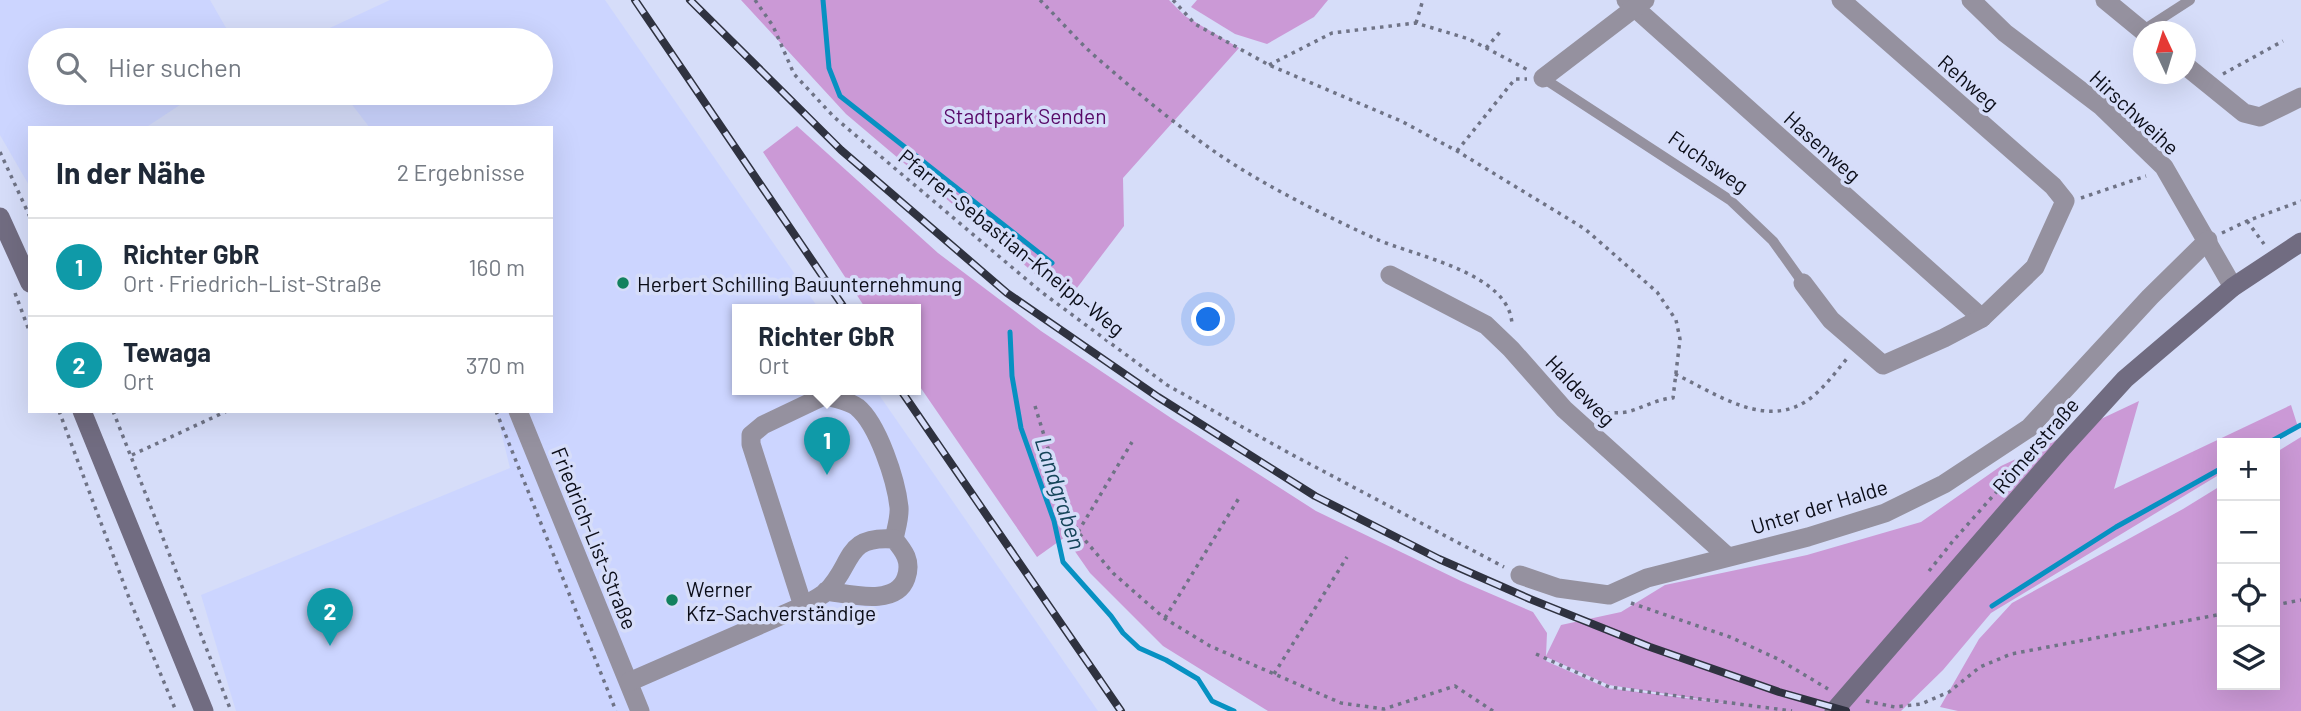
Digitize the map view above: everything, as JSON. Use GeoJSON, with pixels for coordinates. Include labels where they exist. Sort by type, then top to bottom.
{"type":"FeatureCollection","features":[{"type":"Feature","properties":{"kind":"main road"},"geometry":{"type":"LineString","coordinates":[[0,217],[28,279]]}},
{"type":"Feature","properties":{"kind":"main road","name":"Römerstraße"},"geometry":{"type":"LineString","coordinates":[[1834,701],[1879,659],[2125,379],[2232,286],[2301,242]]}},
{"type":"Feature","properties":{"kind":"main road"},"geometry":{"type":"LineString","coordinates":[[83,413],[204,711]]}},
{"type":"Feature","properties":{"kind":"street","name":"Rehweg"},"geometry":{"type":"LineString","coordinates":[[1841,0],[2053,186],[2065,201]]}},
{"type":"Feature","properties":{"kind":"street","name":"Hirschweihe"},"geometry":{"type":"LineString","coordinates":[[1971,0],[2005,33],[2101,106],[2164,167],[2232,286]]}},
{"type":"Feature","properties":{"kind":"street"},"geometry":{"type":"LineString","coordinates":[[2105,0],[2133,23]]}},
{"type":"Feature","properties":{"kind":"street"},"geometry":{"type":"LineString","coordinates":[[1543,78],[1635,2]]}},
{"type":"Feature","properties":{"kind":"street","name":"Hasenweg"},"geometry":{"type":"LineString","coordinates":[[1635,2],[1982,318]]}},
{"type":"Feature","properties":{"kind":"street"},"geometry":{"type":"LineString","coordinates":[[2196,74],[2244,113],[2260,117],[2301,97]]}},
{"type":"Feature","properties":{"kind":"street","name":"Fuchsweg"},"geometry":{"type":"LineString","coordinates":[[1802,283],[1831,320],[1883,365],[1982,318],[2035,267],[2065,201]]}},
{"type":"Feature","properties":{"kind":"street","name":"Unter der Halde"},"geometry":{"type":"LineString","coordinates":[[1609,595],[1647,578],[1808,537],[1885,513],[1944,484],[2029,428],[2150,297],[2208,240]]}},
{"type":"Feature","properties":{"kind":"street","name":"Haldeweg"},"geometry":{"type":"LineString","coordinates":[[1390,275],[1486,325],[1564,409],[1727,556]]}},
{"type":"Feature","properties":{"kind":"street"},"geometry":{"type":"LineString","coordinates":[[803,606],[751,444],[751,435],[763,425],[826,396],[856,407],[868,421],[881,447],[896,491],[900,510],[894,539]]}},
{"type":"Feature","properties":{"kind":"street","name":"Friedrich-List-Straße"},"geometry":{"type":"LineString","coordinates":[[519,413],[640,711]]}},
{"type":"Feature","properties":{"kind":"street"},"geometry":{"type":"LineString","coordinates":[[629,682],[803,606],[826,592],[859,543],[877,537],[894,539],[906,553],[909,569],[904,586],[892,593],[879,597],[826,592]]}},
{"type":"Feature","properties":{"kind":"street"},"geometry":{"type":"LineString","coordinates":[[1520,575],[1559,588],[1609,595]]}},
{"type":"Feature","properties":{"kind":"lane"},"geometry":{"type":"LineString","coordinates":[[2158,21],[2190,0]]}},
{"type":"Feature","properties":{"kind":"lane","name":"Fuchsweg"},"geometry":{"type":"LineString","coordinates":[[1543,78],[1730,200],[1773,242],[1802,283]]}},
{"type":"Feature","properties":{"kind":"path","name":"Pfarrer-Sebastian-Kneipp-Weg"},"geometry":{"type":"LineString","coordinates":[[755,0],[773,26],[794,74],[834,117],[1040,291],[1167,385],[1520,575]]}},
{"type":"Feature","properties":{"kind":"path"},"geometry":{"type":"LineString","coordinates":[[1040,0],[1102,62],[1182,128],[1223,157],[1320,212],[1379,240],[1469,274],[1494,290],[1512,320],[1511,349]]}},
{"type":"Feature","properties":{"kind":"path"},"geometry":{"type":"LineString","coordinates":[[1173,0],[1195,24],[1269,65],[1401,121],[1457,151],[1585,229],[1657,292],[1676,320],[1681,339],[1673,398],[1662,399],[1626,412],[1606,413],[1585,429]]}},
{"type":"Feature","properties":{"kind":"path"},"geometry":{"type":"LineString","coordinates":[[1416,23],[1422,3]]}},
{"type":"Feature","properties":{"kind":"path"},"geometry":{"type":"LineString","coordinates":[[1269,65],[1332,33],[1416,23],[1469,39],[1543,78]]}},
{"type":"Feature","properties":{"kind":"path"},"geometry":{"type":"LineString","coordinates":[[1486,48],[1501,31]]}},
{"type":"Feature","properties":{"kind":"path"},"geometry":{"type":"LineString","coordinates":[[2206,83],[2283,41]]}},
{"type":"Feature","properties":{"kind":"path"},"geometry":{"type":"LineString","coordinates":[[1457,151],[1516,79],[1543,78]]}},
{"type":"Feature","properties":{"kind":"path"},"geometry":{"type":"LineString","coordinates":[[0,152],[28,213]]}},
{"type":"Feature","properties":{"kind":"path"},"geometry":{"type":"LineString","coordinates":[[2065,201],[2121,186],[2164,167]]}},
{"type":"Feature","properties":{"kind":"path"},"geometry":{"type":"LineString","coordinates":[[2208,240],[2247,221],[2301,201]]}},
{"type":"Feature","properties":{"kind":"path"},"geometry":{"type":"LineString","coordinates":[[2247,221],[2275,258]]}},
{"type":"Feature","properties":{"kind":"path"},"geometry":{"type":"LineString","coordinates":[[1675,374],[1735,404],[1764,412],[1790,409],[1812,397],[1859,345]]}},
{"type":"Feature","properties":{"kind":"path"},"geometry":{"type":"LineString","coordinates":[[1035,406],[1062,494],[1078,532],[1113,573],[1164,618],[1210,646],[1341,703],[1385,710],[1455,686],[1493,711]]}},
{"type":"Feature","properties":{"kind":"path"},"geometry":{"type":"LineString","coordinates":[[60,413],[131,603],[176,711]]}},
{"type":"Feature","properties":{"kind":"path"},"geometry":{"type":"LineString","coordinates":[[114,413],[231,711]]}},
{"type":"Feature","properties":{"kind":"path"},"geometry":{"type":"LineString","coordinates":[[132,454],[223,413]]}},
{"type":"Feature","properties":{"kind":"path"},"geometry":{"type":"LineString","coordinates":[[497,413],[616,711]]}},
{"type":"Feature","properties":{"kind":"path"},"geometry":{"type":"LineString","coordinates":[[1078,532],[1132,442]]}},
{"type":"Feature","properties":{"kind":"path"},"geometry":{"type":"LineString","coordinates":[[1164,618],[1238,498]]}},
{"type":"Feature","properties":{"kind":"path"},"geometry":{"type":"LineString","coordinates":[[1274,674],[1347,557]]}},
{"type":"Feature","properties":{"kind":"path"},"geometry":{"type":"LineString","coordinates":[[1609,595],[1730,637],[1779,659],[1822,687],[1834,701]]}},
{"type":"Feature","properties":{"kind":"path"},"geometry":{"type":"LineString","coordinates":[[2280,604],[2301,600]]}},
{"type":"Feature","properties":{"kind":"path"},"geometry":{"type":"LineString","coordinates":[[1859,699],[1895,706],[1921,704],[1949,692],[1980,667],[2011,654],[2217,615]]}},
{"type":"Feature","properties":{"kind":"path"},"geometry":{"type":"LineString","coordinates":[[1536,654],[1609,687],[1792,711]]}},
{"type":"Feature","properties":{"kind":"shaded area"},"geometry":{"type":"Polygon","coordinates":[[[0,0],[210,0],[226,28],[28,28],[28,105],[180,105],[148,126],[28,126],[28,184],[0,135],[0,0]]]}},
{"type":"Feature","properties":{"kind":"shaded area"},"geometry":{"type":"Polygon","coordinates":[[[390,0],[605,0],[816,304],[732,304],[732,395],[879,395],[1098,711],[236,711],[201,595],[510,468],[496,413],[553,413],[553,126],[368,126],[352,105],[553,105],[553,28],[330,28],[390,0]]]}},
{"type":"Feature","properties":{"kind":"green space","name":"Stadtpark Senden"},"geometry":{"type":"Polygon","coordinates":[[[741,0],[1169,0],[1185,16],[1239,48],[1123,178],[1124,226],[1067,301],[846,114],[741,0]]]}},
{"type":"Feature","properties":{"kind":"green space"},"geometry":{"type":"Polygon","coordinates":[[[1197,0],[1328,0],[1314,17],[1267,44],[1235,34],[1191,7],[1197,0]]]}},
{"type":"Feature","properties":{"kind":"green space"},"geometry":{"type":"Polygon","coordinates":[[[797,126],[938,253],[1041,331],[1171,418],[1316,511],[1461,581],[1533,612],[1547,633],[1546,656],[1561,625],[1621,612],[1665,585],[1807,555],[1921,522],[2001,466],[2139,401],[2114,489],[2217,440],[2217,476],[1991,613],[1943,670],[1901,711],[1268,711],[1163,646],[1090,573],[1065,537],[1037,557],[921,388],[921,304],[863,304],[763,152],[797,126]],[[1546,657],[1546,661],[1607,688],[1725,703],[1609,685],[1546,657]]]}},
{"type":"Feature","properties":{"kind":"green space"},"geometry":{"type":"Polygon","coordinates":[[[2291,405],[2298,427],[2279,438],[2221,438],[2291,405]]]}},
{"type":"Feature","properties":{"kind":"green space"},"geometry":{"type":"Polygon","coordinates":[[[2301,437],[2301,711],[1958,711],[1940,707],[1979,639],[2012,603],[2217,488],[2217,690],[2280,690],[2280,450],[2301,437]]]}},
{"type":"Feature","properties":{"kind":"waterway","name":"Landgraben"},"geometry":{"type":"LineString","coordinates":[[823,0],[829,68],[840,96],[1052,263]]}},
{"type":"Feature","properties":{"kind":"waterway","name":"Landgraben"},"geometry":{"type":"LineString","coordinates":[[1010,332],[1012,376],[1021,428],[1054,521],[1063,562],[1139,648],[1198,679],[1212,701],[1234,711]]}},
{"type":"Feature","properties":{"kind":"waterway"},"geometry":{"type":"LineString","coordinates":[[2277,438],[2301,425]]}},
{"type":"Feature","properties":{"kind":"waterway"},"geometry":{"type":"LineString","coordinates":[[1992,606],[2116,527],[2217,471]]}},
{"type":"Feature","properties":{"kind":"railway"},"geometry":{"type":"LineString","coordinates":[[635,0],[842,304]]}},
{"type":"Feature","properties":{"kind":"railway"},"geometry":{"type":"LineString","coordinates":[[690,0],[841,150],[1007,293],[1158,397],[1315,496],[1439,559],[1530,599],[1650,647],[1779,692],[1846,711]]}},
{"type":"Feature","properties":{"kind":"railway"},"geometry":{"type":"LineString","coordinates":[[904,395],[1121,711]]}},
{"type":"Feature","properties":{"kind":"place","name":"Herbert Schilling Bauunternehmung"},"geometry":{"type":"Point","coordinates":[623,283]}},
{"type":"Feature","properties":{"kind":"place","name":"Richter GbR"},"geometry":{"type":"Point","coordinates":[827,475]}},
{"type":"Feature","properties":{"kind":"place","name":"Werner Kfz-Sachverständige"},"geometry":{"type":"Point","coordinates":[672,600]}},
{"type":"Feature","properties":{"kind":"place","name":"Tewaga"},"geometry":{"type":"Point","coordinates":[330,646]}}]}
